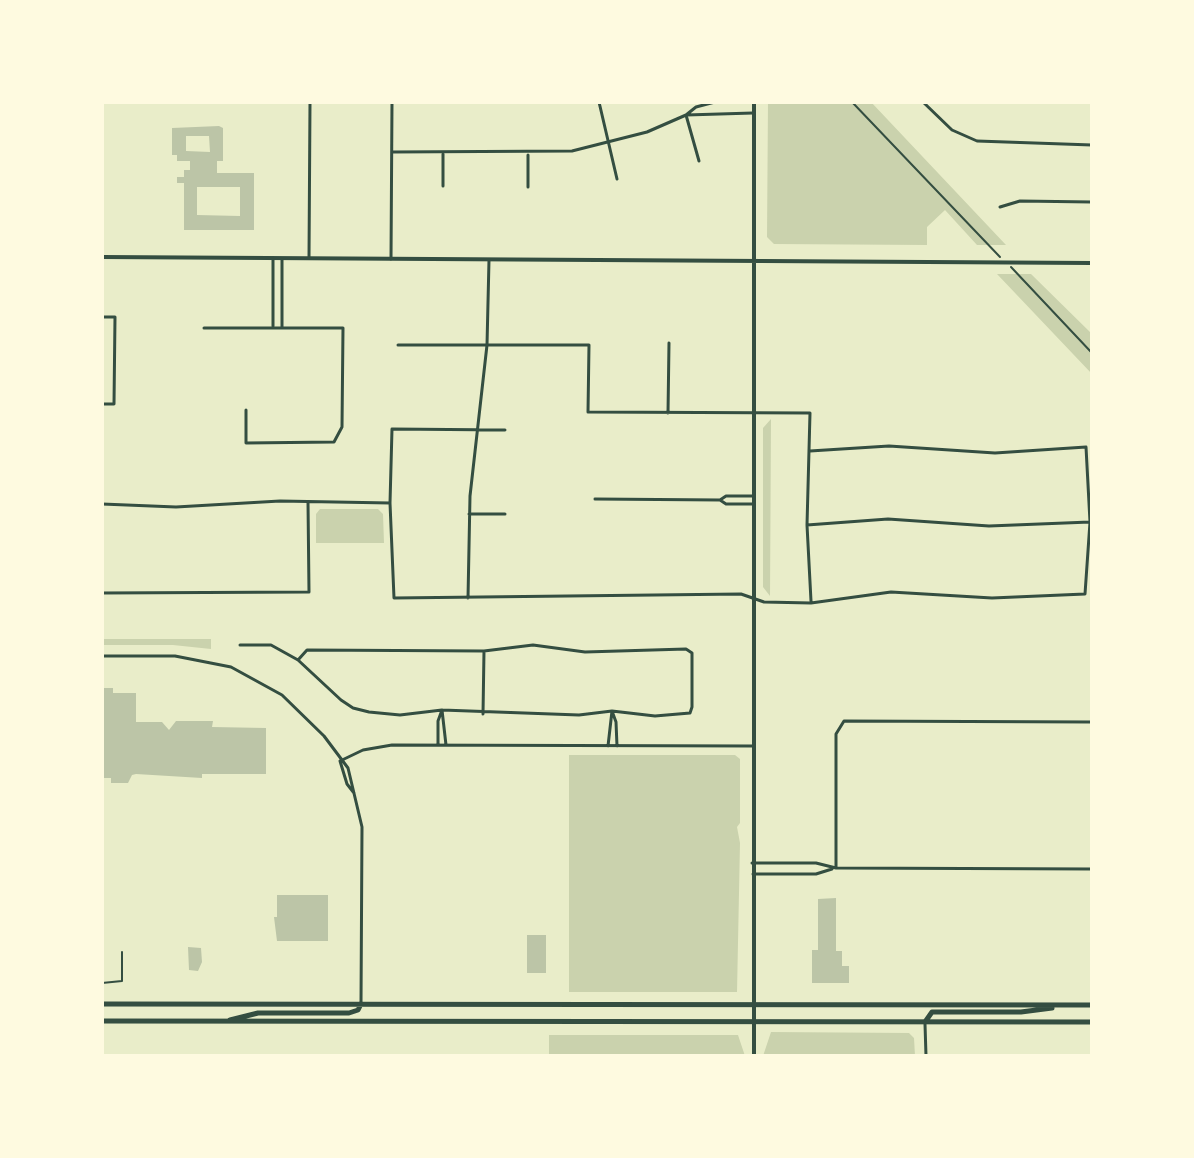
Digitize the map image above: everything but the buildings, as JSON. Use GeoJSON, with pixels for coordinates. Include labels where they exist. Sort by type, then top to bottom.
{"type":"FeatureCollection","features":[{"type":"Feature","properties":{"kind":"main road"},"geometry":{"type":"LineString","coordinates":[[102,1004],[1092,1005]]}},
{"type":"Feature","properties":{"kind":"main road"},"geometry":{"type":"LineString","coordinates":[[222,1022],[258,1013],[349,1013],[358,1010],[361,1004]]}},
{"type":"Feature","properties":{"kind":"main road"},"geometry":{"type":"LineString","coordinates":[[925,1022],[932,1012],[1021,1012],[1068,1005]]}},
{"type":"Feature","properties":{"kind":"main road"},"geometry":{"type":"LineString","coordinates":[[102,1021],[1092,1022]]}},
{"type":"Feature","properties":{"kind":"street"},"geometry":{"type":"LineString","coordinates":[[309,258],[310,102]]}},
{"type":"Feature","properties":{"kind":"street"},"geometry":{"type":"LineString","coordinates":[[391,259],[392,102]]}},
{"type":"Feature","properties":{"kind":"street"},"geometry":{"type":"LineString","coordinates":[[599,102],[617,179]]}},
{"type":"Feature","properties":{"kind":"street"},"geometry":{"type":"LineString","coordinates":[[392,152],[528,153],[609,144],[715,102]]}},
{"type":"Feature","properties":{"kind":"street"},"geometry":{"type":"LineString","coordinates":[[754,102],[754,1056]]}},
{"type":"Feature","properties":{"kind":"street"},"geometry":{"type":"LineString","coordinates":[[923,102],[952,130],[977,141],[1092,145]]}},
{"type":"Feature","properties":{"kind":"street"},"geometry":{"type":"LineString","coordinates":[[686,115],[753,113]]}},
{"type":"Feature","properties":{"kind":"street"},"geometry":{"type":"LineString","coordinates":[[686,115],[699,161]]}},
{"type":"Feature","properties":{"kind":"street"},"geometry":{"type":"LineString","coordinates":[[443,152],[443,186]]}},
{"type":"Feature","properties":{"kind":"street"},"geometry":{"type":"LineString","coordinates":[[528,153],[528,187]]}},
{"type":"Feature","properties":{"kind":"street"},"geometry":{"type":"LineString","coordinates":[[1000,207],[1020,201],[1092,202]]}},
{"type":"Feature","properties":{"kind":"street"},"geometry":{"type":"LineString","coordinates":[[102,257],[1092,263]]}},
{"type":"Feature","properties":{"kind":"street"},"geometry":{"type":"LineString","coordinates":[[273,258],[273,328]]}},
{"type":"Feature","properties":{"kind":"street"},"geometry":{"type":"LineString","coordinates":[[282,258],[282,328]]}},
{"type":"Feature","properties":{"kind":"street"},"geometry":{"type":"LineString","coordinates":[[468,598],[469,514],[487,345],[489,260]]}},
{"type":"Feature","properties":{"kind":"street"},"geometry":{"type":"LineString","coordinates":[[102,317],[115,317],[114,404],[102,404]]}},
{"type":"Feature","properties":{"kind":"street"},"geometry":{"type":"LineString","coordinates":[[204,328],[343,328],[340,435],[325,445],[246,443],[246,410]]}},
{"type":"Feature","properties":{"kind":"street"},"geometry":{"type":"LineString","coordinates":[[668,413],[669,343]]}},
{"type":"Feature","properties":{"kind":"street"},"geometry":{"type":"LineString","coordinates":[[398,345],[589,345],[588,412],[810,413],[807,525],[811,603]]}},
{"type":"Feature","properties":{"kind":"street"},"geometry":{"type":"LineString","coordinates":[[505,430],[392,429],[390,503],[394,598],[578,593],[741,594],[764,602],[811,603],[891,592],[992,598],[1085,594],[1090,522],[1086,447],[995,453],[889,446],[810,451]]}},
{"type":"Feature","properties":{"kind":"street"},"geometry":{"type":"LineString","coordinates":[[720,500],[726,496],[753,496]]}},
{"type":"Feature","properties":{"kind":"street"},"geometry":{"type":"LineString","coordinates":[[595,499],[720,500],[726,504],[753,504]]}},
{"type":"Feature","properties":{"kind":"street"},"geometry":{"type":"LineString","coordinates":[[102,504],[176,507],[308,502],[390,503]]}},
{"type":"Feature","properties":{"kind":"street"},"geometry":{"type":"LineString","coordinates":[[102,593],[309,592],[308,502]]}},
{"type":"Feature","properties":{"kind":"street"},"geometry":{"type":"LineString","coordinates":[[469,514],[505,514]]}},
{"type":"Feature","properties":{"kind":"street"},"geometry":{"type":"LineString","coordinates":[[807,525],[888,519],[989,526],[1090,522]]}},
{"type":"Feature","properties":{"kind":"street"},"geometry":{"type":"LineString","coordinates":[[240,645],[271,645],[298,660],[353,708],[400,715],[442,710],[483,714],[612,711],[655,716],[690,713],[692,653],[686,649],[585,652],[533,645],[484,651],[307,650],[298,660]]}},
{"type":"Feature","properties":{"kind":"street"},"geometry":{"type":"LineString","coordinates":[[483,714],[484,651]]}},
{"type":"Feature","properties":{"kind":"street"},"geometry":{"type":"LineString","coordinates":[[102,656],[194,658],[250,675],[282,695],[304,714],[340,761],[341,771],[354,793],[364,841],[361,1004]]}},
{"type":"Feature","properties":{"kind":"street"},"geometry":{"type":"LineString","coordinates":[[438,745],[438,721],[442,710]]}},
{"type":"Feature","properties":{"kind":"street"},"geometry":{"type":"LineString","coordinates":[[442,710],[446,745]]}},
{"type":"Feature","properties":{"kind":"street"},"geometry":{"type":"LineString","coordinates":[[612,711],[616,722],[617,746]]}},
{"type":"Feature","properties":{"kind":"street"},"geometry":{"type":"LineString","coordinates":[[608,746],[612,711]]}},
{"type":"Feature","properties":{"kind":"street"},"geometry":{"type":"LineString","coordinates":[[836,868],[836,734],[840,724],[849,720],[1092,722]]}},
{"type":"Feature","properties":{"kind":"street"},"geometry":{"type":"LineString","coordinates":[[340,761],[377,746],[753,746]]}},
{"type":"Feature","properties":{"kind":"street"},"geometry":{"type":"LineString","coordinates":[[752,863],[816,863],[836,868],[1092,869]]}},
{"type":"Feature","properties":{"kind":"street"},"geometry":{"type":"LineString","coordinates":[[752,874],[816,874],[836,868]]}},
{"type":"Feature","properties":{"kind":"street"},"geometry":{"type":"LineString","coordinates":[[925,1022],[926,1056]]}},
{"type":"Feature","properties":{"kind":"lane"},"geometry":{"type":"LineString","coordinates":[[102,983],[122,981],[122,952]]}},
{"type":"Feature","properties":{"kind":"path"},"geometry":{"type":"LineString","coordinates":[[852,102],[1092,353]]}},
{"type":"Feature","properties":{"kind":"green space"},"geometry":{"type":"Polygon","coordinates":[[[768,102],[871,102],[1006,245],[977,245],[945,210],[927,227],[927,245],[774,244],[767,237],[768,102]]]}},
{"type":"Feature","properties":{"kind":"green space"},"geometry":{"type":"Polygon","coordinates":[[[997,274],[1031,274],[1092,334],[1092,374],[997,274]]]}},
{"type":"Feature","properties":{"kind":"green space"},"geometry":{"type":"Polygon","coordinates":[[[771,419],[770,596],[763,587],[763,428],[771,419]]]}},
{"type":"Feature","properties":{"kind":"green space"},"geometry":{"type":"Polygon","coordinates":[[[320,509],[378,509],[383,514],[384,543],[316,543],[316,514],[320,509]]]}},
{"type":"Feature","properties":{"kind":"green space"},"geometry":{"type":"Polygon","coordinates":[[[102,639],[211,639],[211,649],[173,645],[102,645],[102,639]]]}},
{"type":"Feature","properties":{"kind":"green space"},"geometry":{"type":"Polygon","coordinates":[[[569,755],[735,755],[740,759],[737,992],[569,992],[569,755]]]}},
{"type":"Feature","properties":{"kind":"green space"},"geometry":{"type":"Polygon","coordinates":[[[771,1032],[909,1033],[914,1038],[915,1056],[763,1056],[771,1032]]]}},
{"type":"Feature","properties":{"kind":"green space"},"geometry":{"type":"Polygon","coordinates":[[[549,1035],[738,1035],[745,1056],[549,1056],[549,1035]]]}}]}
